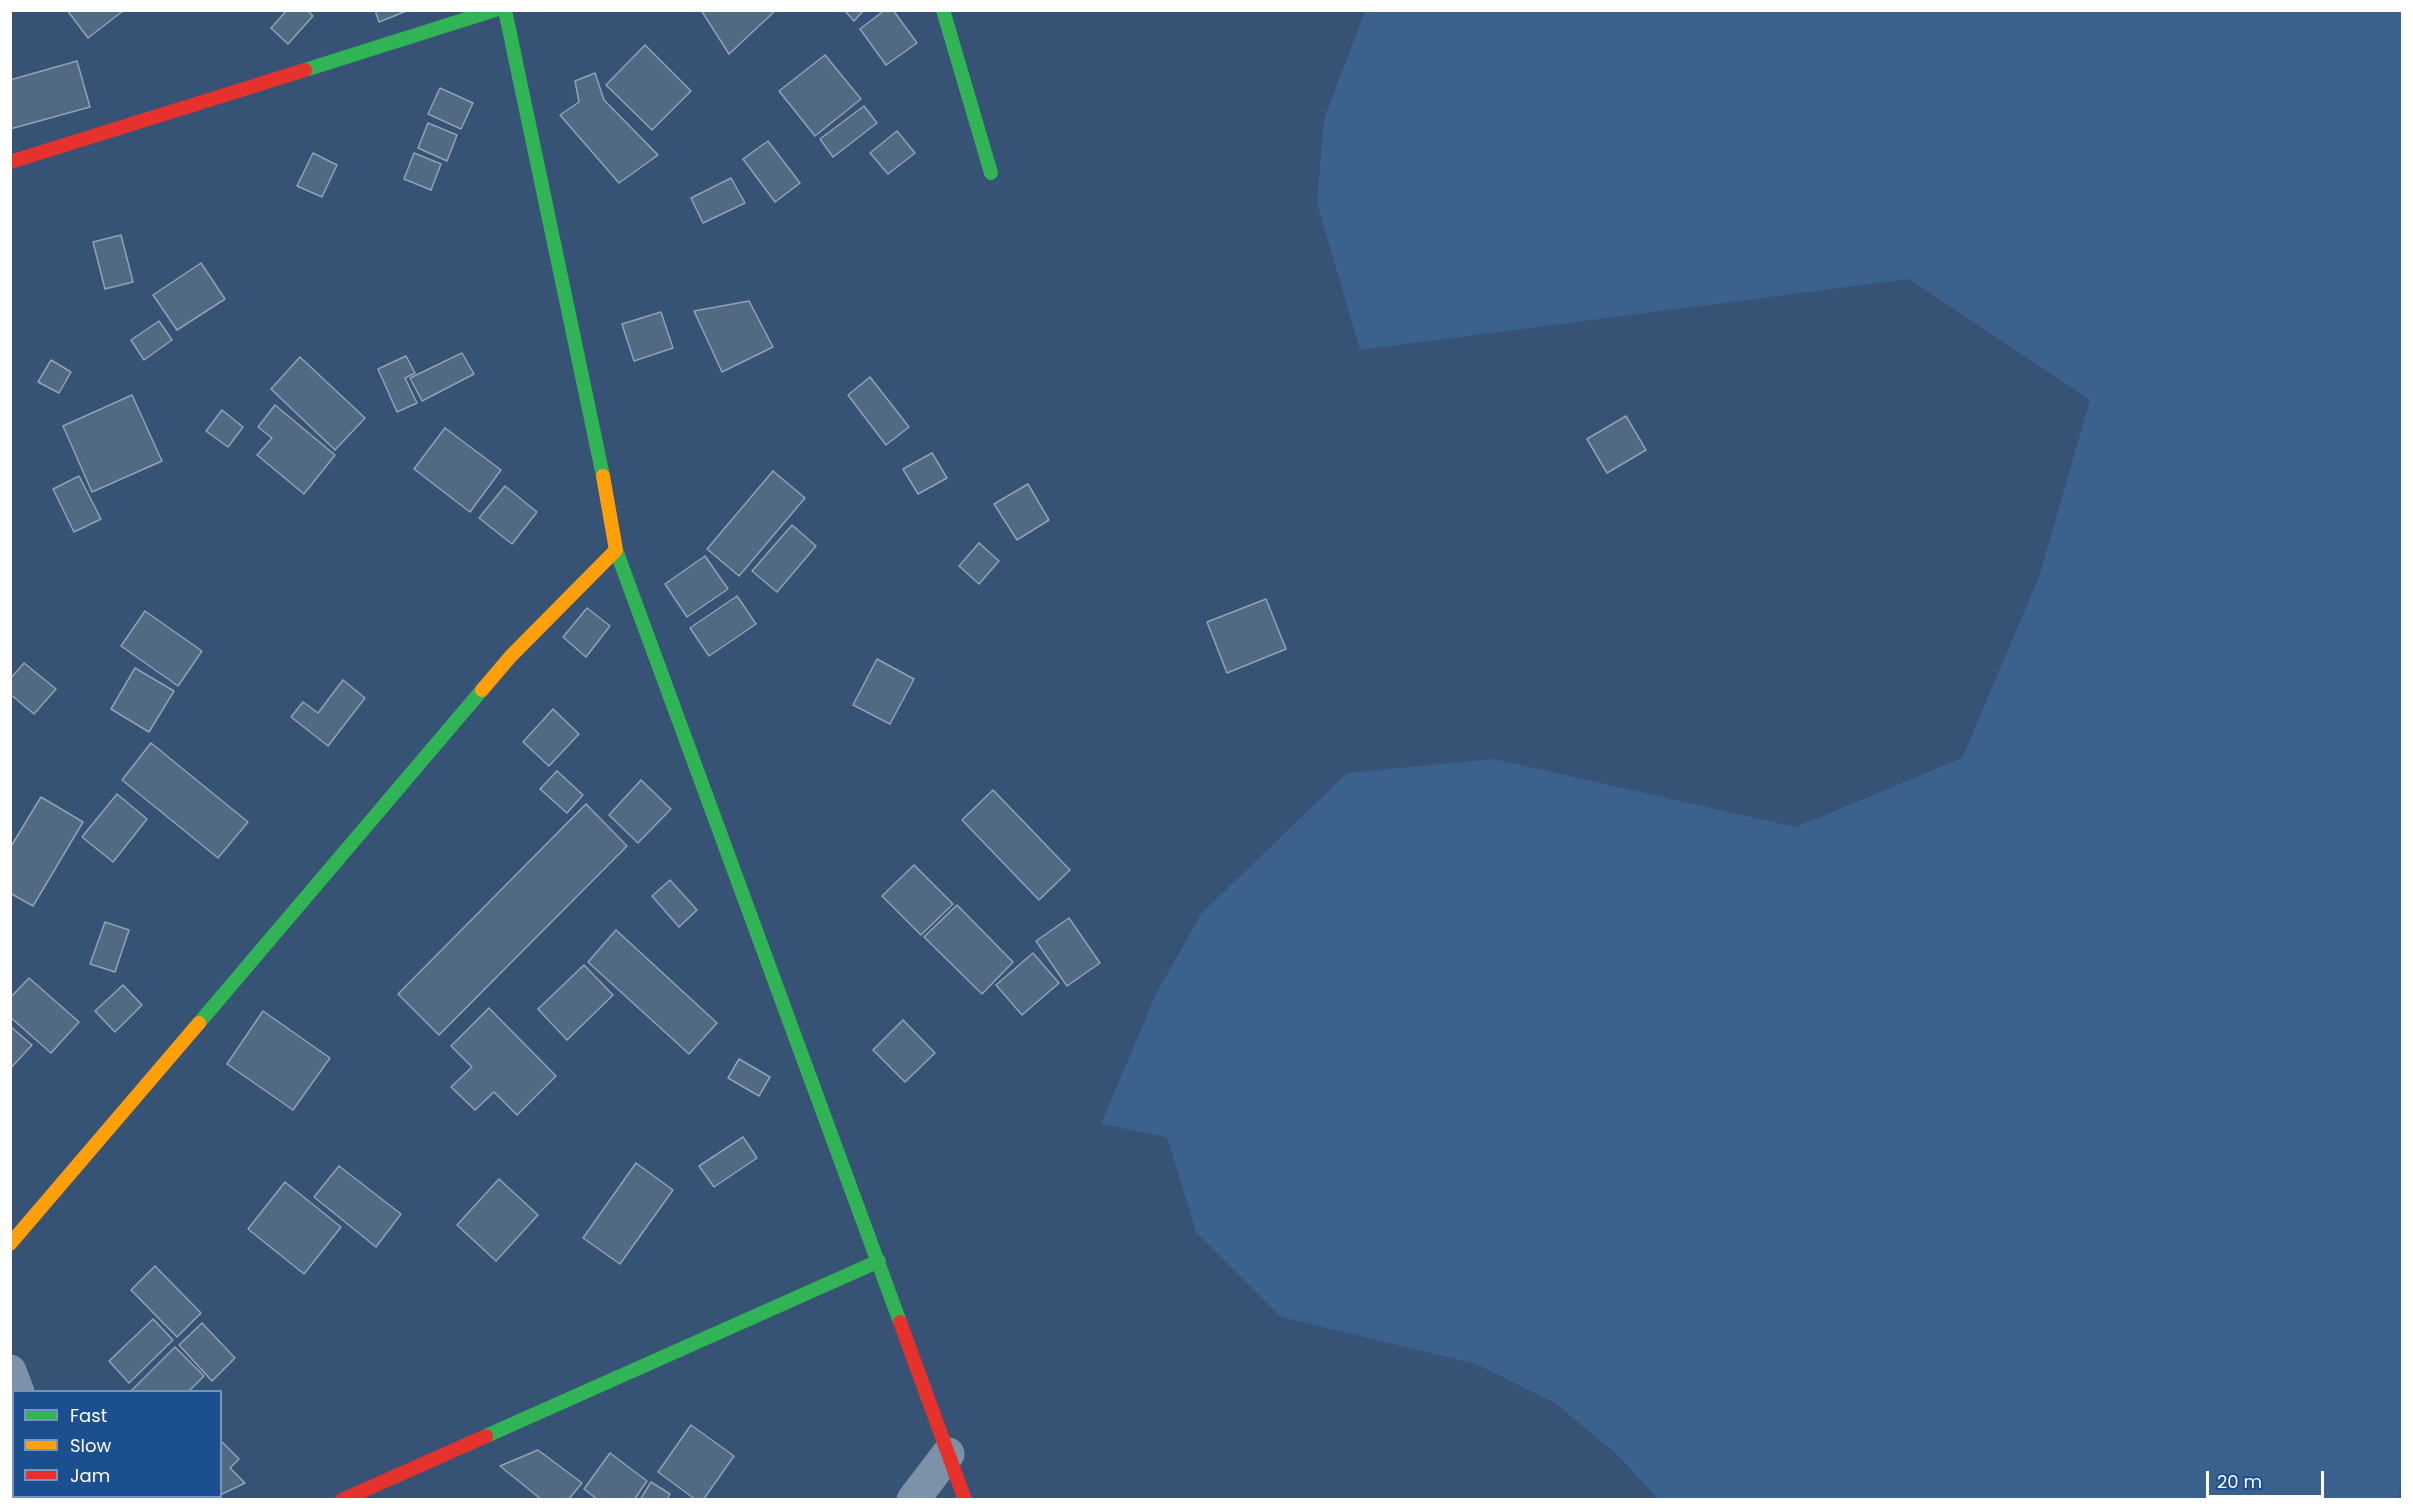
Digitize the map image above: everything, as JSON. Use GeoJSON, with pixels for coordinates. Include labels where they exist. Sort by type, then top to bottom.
{"type":"FeatureCollection","features":[{"type":"Feature","properties":{"kind":"street"},"geometry":{"type":"LineString","coordinates":[[10,162],[495,10]]}},
{"type":"Feature","properties":{"kind":"street"},"geometry":{"type":"LineString","coordinates":[[505,10],[598,443],[616,550],[965,1500]]}},
{"type":"Feature","properties":{"kind":"street"},"geometry":{"type":"LineString","coordinates":[[943,10],[991,173]]}},
{"type":"Feature","properties":{"kind":"street"},"geometry":{"type":"LineString","coordinates":[[10,1244],[511,656],[616,550]]}},
{"type":"Feature","properties":{"kind":"street"},"geometry":{"type":"LineString","coordinates":[[342,1500],[879,1261]]}},
{"type":"Feature","properties":{"kind":"street"},"geometry":{"type":"LineString","coordinates":[[10,1371],[17,1390]]}},
{"type":"Feature","properties":{"kind":"street"},"geometry":{"type":"LineString","coordinates":[[913,1500],[948,1454]]}},
{"type":"Feature","properties":{"kind":"water"},"geometry":{"type":"Polygon","coordinates":[[[1365,11],[2402,11],[2402,1479],[2398,1499],[1659,1499],[1613,1451],[1555,1403],[1476,1364],[1281,1317],[1196,1232],[1167,1137],[1101,1124],[1156,994],[1201,914],[1347,773],[1494,759],[1796,827],[1962,758],[2039,577],[2090,400],[1909,279],[1360,350],[1317,203],[1324,119],[1365,11]]]}},
{"type":"Feature","properties":{"kind":"building"},"geometry":{"type":"Polygon","coordinates":[[[67,10],[124,10],[88,38],[67,10]]]}},
{"type":"Feature","properties":{"kind":"building"},"geometry":{"type":"Polygon","coordinates":[[[287,10],[307,10],[313,16],[288,44],[271,28],[287,10]]]}},
{"type":"Feature","properties":{"kind":"building"},"geometry":{"type":"Polygon","coordinates":[[[375,10],[409,10],[379,22],[375,10]]]}},
{"type":"Feature","properties":{"kind":"building"},"geometry":{"type":"Polygon","coordinates":[[[701,10],[776,10],[729,54],[701,10]]]}},
{"type":"Feature","properties":{"kind":"building"},"geometry":{"type":"Polygon","coordinates":[[[844,10],[864,10],[854,21],[844,10]]]}},
{"type":"Feature","properties":{"kind":"building"},"geometry":{"type":"Polygon","coordinates":[[[885,10],[893,10],[917,43],[886,65],[860,29],[885,10]]]}},
{"type":"Feature","properties":{"kind":"building"},"geometry":{"type":"Polygon","coordinates":[[[645,45],[691,91],[652,130],[606,85],[645,45]]]}},
{"type":"Feature","properties":{"kind":"building"},"geometry":{"type":"Polygon","coordinates":[[[825,55],[861,99],[815,136],[779,91],[825,55]]]}},
{"type":"Feature","properties":{"kind":"building"},"geometry":{"type":"Polygon","coordinates":[[[77,61],[90,107],[10,129],[10,80],[77,61]]]}},
{"type":"Feature","properties":{"kind":"building"},"geometry":{"type":"Polygon","coordinates":[[[595,73],[604,100],[658,155],[619,183],[560,115],[579,102],[575,81],[595,73]]]}},
{"type":"Feature","properties":{"kind":"building"},"geometry":{"type":"Polygon","coordinates":[[[440,88],[473,103],[461,129],[428,114],[440,88]]]}},
{"type":"Feature","properties":{"kind":"building"},"geometry":{"type":"Polygon","coordinates":[[[864,106],[877,123],[833,157],[820,139],[864,106]]]}},
{"type":"Feature","properties":{"kind":"building"},"geometry":{"type":"Polygon","coordinates":[[[428,123],[457,135],[447,161],[418,148],[428,123]]]}},
{"type":"Feature","properties":{"kind":"building"},"geometry":{"type":"Polygon","coordinates":[[[897,131],[915,153],[888,174],[870,153],[897,131]]]}},
{"type":"Feature","properties":{"kind":"building"},"geometry":{"type":"Polygon","coordinates":[[[768,141],[800,183],[775,202],[743,159],[768,141]]]}},
{"type":"Feature","properties":{"kind":"building"},"geometry":{"type":"Polygon","coordinates":[[[313,153],[337,165],[322,197],[297,186],[313,153]]]}},
{"type":"Feature","properties":{"kind":"building"},"geometry":{"type":"Polygon","coordinates":[[[414,153],[441,164],[431,190],[404,179],[414,153]]]}},
{"type":"Feature","properties":{"kind":"building"},"geometry":{"type":"Polygon","coordinates":[[[731,178],[745,203],[703,223],[691,198],[731,178]]]}},
{"type":"Feature","properties":{"kind":"building"},"geometry":{"type":"Polygon","coordinates":[[[121,235],[133,282],[105,289],[93,242],[121,235]]]}},
{"type":"Feature","properties":{"kind":"building"},"geometry":{"type":"Polygon","coordinates":[[[201,263],[225,299],[177,330],[153,295],[201,263]]]}},
{"type":"Feature","properties":{"kind":"building"},"geometry":{"type":"Polygon","coordinates":[[[749,301],[773,347],[722,372],[694,311],[749,301]]]}},
{"type":"Feature","properties":{"kind":"building"},"geometry":{"type":"Polygon","coordinates":[[[661,312],[673,348],[634,361],[622,324],[661,312]]]}},
{"type":"Feature","properties":{"kind":"building"},"geometry":{"type":"Polygon","coordinates":[[[159,321],[172,340],[144,360],[131,340],[159,321]]]}},
{"type":"Feature","properties":{"kind":"building"},"geometry":{"type":"Polygon","coordinates":[[[462,353],[474,374],[422,401],[410,378],[462,353]]]}},
{"type":"Feature","properties":{"kind":"building"},"geometry":{"type":"Polygon","coordinates":[[[406,356],[415,373],[405,378],[417,403],[397,412],[378,369],[406,356]]]}},
{"type":"Feature","properties":{"kind":"building"},"geometry":{"type":"Polygon","coordinates":[[[300,357],[365,418],[335,450],[271,389],[300,357]]]}},
{"type":"Feature","properties":{"kind":"building"},"geometry":{"type":"Polygon","coordinates":[[[51,360],[71,372],[59,393],[38,382],[51,360]]]}},
{"type":"Feature","properties":{"kind":"building"},"geometry":{"type":"Polygon","coordinates":[[[870,377],[909,427],[886,445],[848,395],[870,377]]]}},
{"type":"Feature","properties":{"kind":"building"},"geometry":{"type":"Polygon","coordinates":[[[132,395],[162,461],[92,492],[63,426],[132,395]]]}},
{"type":"Feature","properties":{"kind":"building"},"geometry":{"type":"Polygon","coordinates":[[[275,405],[335,455],[304,494],[257,455],[272,438],[258,427],[275,405]]]}},
{"type":"Feature","properties":{"kind":"building"},"geometry":{"type":"Polygon","coordinates":[[[222,410],[243,427],[228,447],[206,431],[222,410]]]}},
{"type":"Feature","properties":{"kind":"building"},"geometry":{"type":"Polygon","coordinates":[[[1626,416],[1646,450],[1607,473],[1587,439],[1626,416]]]}},
{"type":"Feature","properties":{"kind":"building"},"geometry":{"type":"Polygon","coordinates":[[[445,428],[501,470],[470,512],[414,469],[445,428]]]}},
{"type":"Feature","properties":{"kind":"building"},"geometry":{"type":"Polygon","coordinates":[[[932,453],[947,478],[918,494],[903,469],[932,453]]]}},
{"type":"Feature","properties":{"kind":"building"},"geometry":{"type":"Polygon","coordinates":[[[773,471],[805,498],[739,576],[707,549],[773,471]]]}},
{"type":"Feature","properties":{"kind":"building"},"geometry":{"type":"Polygon","coordinates":[[[79,476],[101,519],[74,532],[53,489],[79,476]]]}},
{"type":"Feature","properties":{"kind":"building"},"geometry":{"type":"Polygon","coordinates":[[[1028,484],[1049,520],[1017,540],[994,504],[1028,484]]]}},
{"type":"Feature","properties":{"kind":"building"},"geometry":{"type":"Polygon","coordinates":[[[505,486],[537,512],[512,544],[479,518],[505,486]]]}},
{"type":"Feature","properties":{"kind":"building"},"geometry":{"type":"Polygon","coordinates":[[[792,525],[816,546],[777,592],[752,571],[792,525]]]}},
{"type":"Feature","properties":{"kind":"building"},"geometry":{"type":"Polygon","coordinates":[[[979,543],[999,561],[979,584],[959,566],[979,543]]]}},
{"type":"Feature","properties":{"kind":"building"},"geometry":{"type":"Polygon","coordinates":[[[705,556],[728,589],[687,617],[665,584],[705,556]]]}},
{"type":"Feature","properties":{"kind":"building"},"geometry":{"type":"Polygon","coordinates":[[[737,596],[756,624],[709,656],[690,628],[737,596]]]}},
{"type":"Feature","properties":{"kind":"building"},"geometry":{"type":"Polygon","coordinates":[[[1266,599],[1286,649],[1227,673],[1207,622],[1266,599]]]}},
{"type":"Feature","properties":{"kind":"building"},"geometry":{"type":"Polygon","coordinates":[[[587,608],[610,626],[586,657],[563,637],[587,608]]]}},
{"type":"Feature","properties":{"kind":"building"},"geometry":{"type":"Polygon","coordinates":[[[145,611],[202,651],[178,686],[121,646],[145,611]]]}},
{"type":"Feature","properties":{"kind":"building"},"geometry":{"type":"Polygon","coordinates":[[[877,659],[914,679],[890,724],[853,705],[877,659]]]}},
{"type":"Feature","properties":{"kind":"building"},"geometry":{"type":"Polygon","coordinates":[[[24,663],[56,689],[34,714],[10,694],[10,679],[24,663]]]}},
{"type":"Feature","properties":{"kind":"building"},"geometry":{"type":"Polygon","coordinates":[[[135,668],[174,691],[149,732],[111,709],[135,668]]]}},
{"type":"Feature","properties":{"kind":"building"},"geometry":{"type":"Polygon","coordinates":[[[343,680],[365,698],[328,746],[291,717],[303,702],[318,713],[343,680]]]}},
{"type":"Feature","properties":{"kind":"building"},"geometry":{"type":"Polygon","coordinates":[[[553,709],[579,734],[549,766],[523,742],[553,709]]]}},
{"type":"Feature","properties":{"kind":"building"},"geometry":{"type":"Polygon","coordinates":[[[151,743],[248,822],[218,858],[122,780],[151,743]]]}},
{"type":"Feature","properties":{"kind":"building"},"geometry":{"type":"Polygon","coordinates":[[[557,771],[583,795],[567,813],[540,789],[557,771]]]}},
{"type":"Feature","properties":{"kind":"building"},"geometry":{"type":"Polygon","coordinates":[[[641,780],[671,809],[638,843],[609,815],[641,780]]]}},
{"type":"Feature","properties":{"kind":"building"},"geometry":{"type":"Polygon","coordinates":[[[993,790],[1070,870],[1039,900],[962,820],[993,790]]]}},
{"type":"Feature","properties":{"kind":"building"},"geometry":{"type":"Polygon","coordinates":[[[117,794],[147,819],[113,862],[82,837],[117,794]]]}},
{"type":"Feature","properties":{"kind":"building"},"geometry":{"type":"Polygon","coordinates":[[[41,797],[83,822],[33,906],[10,893],[10,848],[41,797]]]}},
{"type":"Feature","properties":{"kind":"building"},"geometry":{"type":"Polygon","coordinates":[[[586,804],[627,846],[439,1035],[398,994],[586,804]]]}},
{"type":"Feature","properties":{"kind":"building"},"geometry":{"type":"Polygon","coordinates":[[[914,865],[953,904],[921,935],[882,896],[914,865]]]}},
{"type":"Feature","properties":{"kind":"building"},"geometry":{"type":"Polygon","coordinates":[[[670,880],[697,910],[679,927],[652,896],[670,880]]]}},
{"type":"Feature","properties":{"kind":"building"},"geometry":{"type":"Polygon","coordinates":[[[957,905],[1013,962],[982,994],[924,937],[957,905]]]}},
{"type":"Feature","properties":{"kind":"building"},"geometry":{"type":"Polygon","coordinates":[[[1069,918],[1100,963],[1067,986],[1036,941],[1069,918]]]}},
{"type":"Feature","properties":{"kind":"building"},"geometry":{"type":"Polygon","coordinates":[[[105,922],[129,930],[115,972],[90,964],[105,922]]]}},
{"type":"Feature","properties":{"kind":"building"},"geometry":{"type":"Polygon","coordinates":[[[616,930],[717,1023],[689,1054],[588,962],[616,930]]]}},
{"type":"Feature","properties":{"kind":"building"},"geometry":{"type":"Polygon","coordinates":[[[1033,953],[1059,983],[1022,1015],[996,985],[1033,953]]]}},
{"type":"Feature","properties":{"kind":"building"},"geometry":{"type":"Polygon","coordinates":[[[584,965],[613,995],[567,1040],[538,1009],[584,965]]]}},
{"type":"Feature","properties":{"kind":"building"},"geometry":{"type":"Polygon","coordinates":[[[29,978],[79,1022],[51,1053],[10,1017],[10,998],[29,978]]]}},
{"type":"Feature","properties":{"kind":"building"},"geometry":{"type":"Polygon","coordinates":[[[123,985],[142,1005],[115,1032],[95,1011],[123,985]]]}},
{"type":"Feature","properties":{"kind":"building"},"geometry":{"type":"Polygon","coordinates":[[[489,1008],[556,1076],[517,1115],[494,1092],[475,1110],[451,1087],[472,1067],[451,1046],[489,1008]]]}},
{"type":"Feature","properties":{"kind":"building"},"geometry":{"type":"Polygon","coordinates":[[[263,1011],[330,1058],[293,1110],[227,1064],[263,1011]]]}},
{"type":"Feature","properties":{"kind":"building"},"geometry":{"type":"Polygon","coordinates":[[[903,1020],[935,1053],[905,1082],[873,1050],[903,1020]]]}},
{"type":"Feature","properties":{"kind":"building"},"geometry":{"type":"Polygon","coordinates":[[[10,1026],[32,1045],[10,1069],[10,1026]]]}},
{"type":"Feature","properties":{"kind":"building"},"geometry":{"type":"Polygon","coordinates":[[[739,1059],[770,1077],[759,1096],[728,1078],[739,1059]]]}},
{"type":"Feature","properties":{"kind":"building"},"geometry":{"type":"Polygon","coordinates":[[[743,1137],[757,1158],[714,1187],[699,1166],[743,1137]]]}},
{"type":"Feature","properties":{"kind":"building"},"geometry":{"type":"Polygon","coordinates":[[[636,1163],[673,1190],[620,1264],[583,1238],[636,1163]]]}},
{"type":"Feature","properties":{"kind":"building"},"geometry":{"type":"Polygon","coordinates":[[[339,1166],[401,1214],[376,1247],[314,1197],[339,1166]]]}},
{"type":"Feature","properties":{"kind":"building"},"geometry":{"type":"Polygon","coordinates":[[[499,1179],[538,1215],[496,1261],[457,1225],[499,1179]]]}},
{"type":"Feature","properties":{"kind":"building"},"geometry":{"type":"Polygon","coordinates":[[[285,1182],[341,1227],[304,1274],[248,1229],[285,1182]]]}},
{"type":"Feature","properties":{"kind":"building"},"geometry":{"type":"Polygon","coordinates":[[[155,1266],[201,1313],[177,1337],[131,1290],[155,1266]]]}},
{"type":"Feature","properties":{"kind":"building"},"geometry":{"type":"Polygon","coordinates":[[[153,1319],[173,1340],[129,1383],[109,1361],[153,1319]]]}},
{"type":"Feature","properties":{"kind":"building"},"geometry":{"type":"Polygon","coordinates":[[[202,1323],[235,1358],[212,1381],[179,1345],[202,1323]]]}},
{"type":"Feature","properties":{"kind":"building"},"geometry":{"type":"Polygon","coordinates":[[[175,1347],[204,1376],[190,1390],[132,1390],[175,1347]]]}},
{"type":"Feature","properties":{"kind":"building"},"geometry":{"type":"Polygon","coordinates":[[[691,1425],[734,1456],[703,1500],[696,1500],[658,1472],[691,1425]]]}},
{"type":"Feature","properties":{"kind":"building"},"geometry":{"type":"Polygon","coordinates":[[[222,1442],[239,1459],[230,1468],[245,1483],[222,1494],[222,1442]]]}},
{"type":"Feature","properties":{"kind":"building"},"geometry":{"type":"Polygon","coordinates":[[[538,1450],[582,1483],[568,1500],[542,1500],[500,1466],[538,1450]]]}},
{"type":"Feature","properties":{"kind":"building"},"geometry":{"type":"Polygon","coordinates":[[[610,1453],[647,1481],[634,1500],[598,1500],[584,1489],[610,1453]]]}},
{"type":"Feature","properties":{"kind":"building"},"geometry":{"type":"Polygon","coordinates":[[[651,1482],[670,1494],[667,1500],[640,1500],[651,1482]]]}},
{"type":"Feature","properties":{"kind":"building"},"geometry":{"type":"Polygon","coordinates":[[[89,1498],[124,1498],[123,1500],[87,1500],[89,1498]]]}},
{"type":"Feature","properties":{"kind":"building"},"geometry":{"type":"Polygon","coordinates":[[[170,1498],[213,1498],[210,1500],[170,1500],[170,1498]]]}},
{"type":"Feature","properties":{"kind":"traffic: fast"},"geometry":{"type":"LineString","coordinates":[[305,70],[495,10]]}},
{"type":"Feature","properties":{"kind":"traffic: fast"},"geometry":{"type":"LineString","coordinates":[[505,10],[603,476]]}},
{"type":"Feature","properties":{"kind":"traffic: fast"},"geometry":{"type":"LineString","coordinates":[[943,10],[991,173]]}},
{"type":"Feature","properties":{"kind":"traffic: fast"},"geometry":{"type":"LineString","coordinates":[[616,550],[900,1322]]}},
{"type":"Feature","properties":{"kind":"traffic: fast"},"geometry":{"type":"LineString","coordinates":[[199,1023],[482,690]]}},
{"type":"Feature","properties":{"kind":"traffic: fast"},"geometry":{"type":"LineString","coordinates":[[486,1436],[879,1261]]}},
{"type":"Feature","properties":{"kind":"traffic: slow"},"geometry":{"type":"LineString","coordinates":[[482,690],[511,656],[616,550],[603,476]]}},
{"type":"Feature","properties":{"kind":"traffic: slow"},"geometry":{"type":"LineString","coordinates":[[10,1244],[199,1023]]}},
{"type":"Feature","properties":{"kind":"traffic: jam"},"geometry":{"type":"LineString","coordinates":[[10,162],[305,70]]}},
{"type":"Feature","properties":{"kind":"traffic: jam"},"geometry":{"type":"LineString","coordinates":[[900,1322],[965,1500]]}},
{"type":"Feature","properties":{"kind":"traffic: jam"},"geometry":{"type":"LineString","coordinates":[[342,1500],[486,1436]]}}]}
